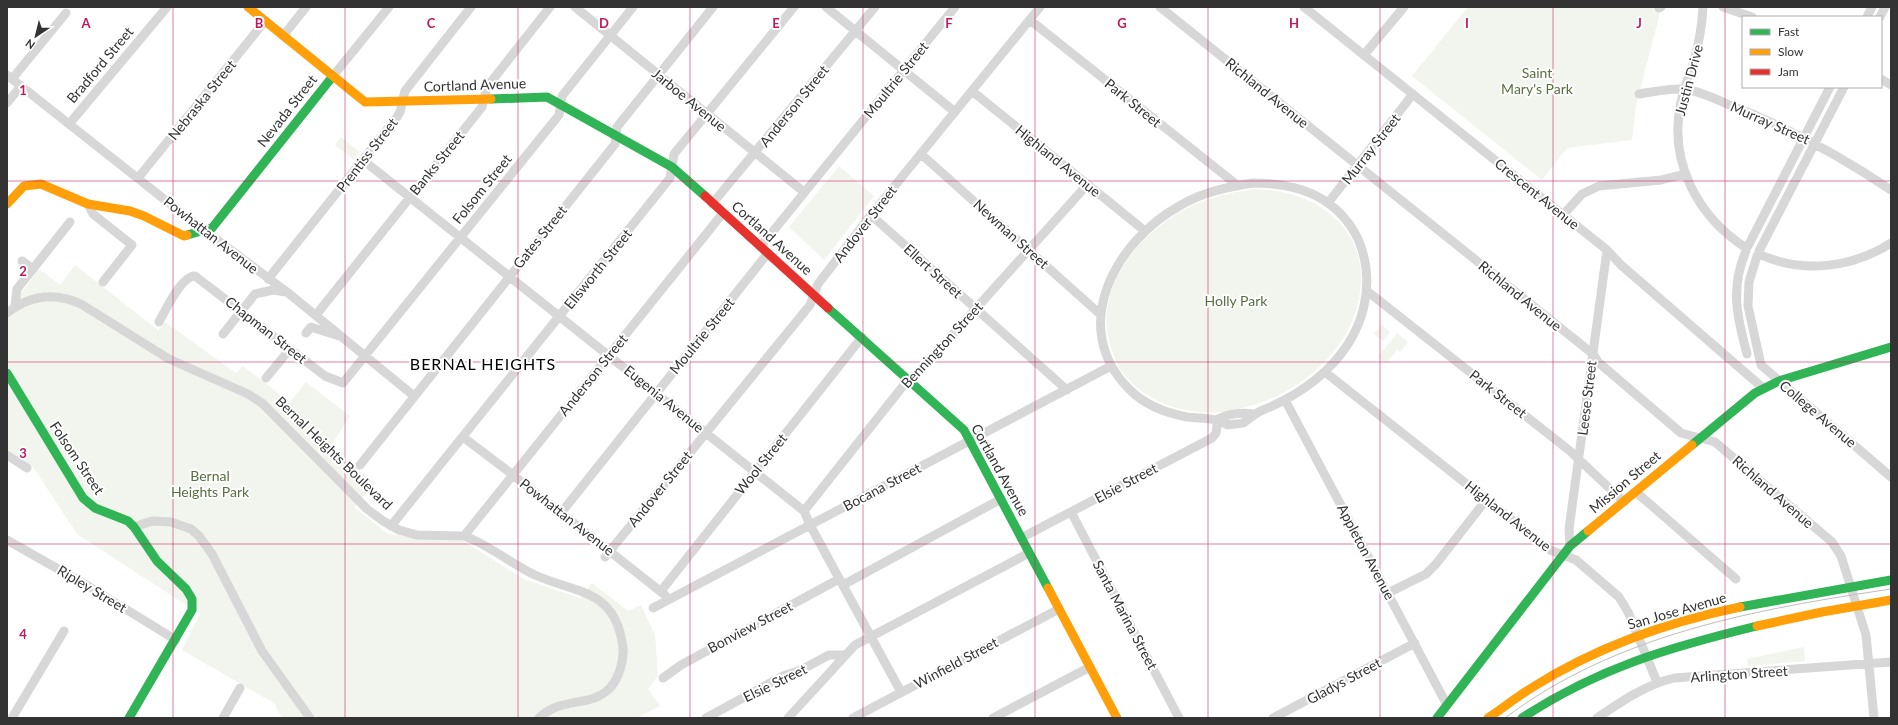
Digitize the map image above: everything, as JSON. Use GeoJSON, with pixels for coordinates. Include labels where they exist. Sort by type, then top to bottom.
{"type":"FeatureCollection","features":[{"type":"Feature","properties":{"kind":"street","name":"Bradford Street"},"geometry":{"type":"LineString","coordinates":[[70,123],[167,7]]}},
{"type":"Feature","properties":{"kind":"street","name":"Cortland Avenue"},"geometry":{"type":"LineString","coordinates":[[248,7],[365,102],[547,97],[672,167],[961,426],[970,440],[1117,718]]}},
{"type":"Feature","properties":{"kind":"street"},"geometry":{"type":"LineString","coordinates":[[283,36],[306,7]]}},
{"type":"Feature","properties":{"kind":"street","name":"Nevada Street"},"geometry":{"type":"LineString","coordinates":[[206,231],[212,228],[389,7]]}},
{"type":"Feature","properties":{"kind":"street","name":"Prentiss Street"},"geometry":{"type":"LineString","coordinates":[[268,279],[397,117],[400,112],[405,91],[470,7]]}},
{"type":"Feature","properties":{"kind":"street","name":"Banks Street"},"geometry":{"type":"LineString","coordinates":[[316,315],[482,108],[487,87],[550,7]]}},
{"type":"Feature","properties":{"kind":"street","name":"Jarboe Avenue"},"geometry":{"type":"LineString","coordinates":[[575,7],[804,192]]}},
{"type":"Feature","properties":{"kind":"street","name":"Folsom Street"},"geometry":{"type":"LineString","coordinates":[[343,383],[559,115],[562,96],[633,7]]}},
{"type":"Feature","properties":{"kind":"street","name":"Gates Street"},"geometry":{"type":"LineString","coordinates":[[360,465],[615,144],[616,126],[713,7]]}},
{"type":"Feature","properties":{"kind":"street","name":"Ellsworth Street"},"geometry":{"type":"LineString","coordinates":[[391,526],[670,178],[674,154],[794,7]]}},
{"type":"Feature","properties":{"kind":"street"},"geometry":{"type":"LineString","coordinates":[[826,7],[955,112]]}},
{"type":"Feature","properties":{"kind":"street","name":"Anderson Street"},"geometry":{"type":"LineString","coordinates":[[712,204],[875,7]]}},
{"type":"Feature","properties":{"kind":"street","name":"Moultrie Street"},"geometry":{"type":"LineString","coordinates":[[761,246],[955,7]]}},
{"type":"Feature","properties":{"kind":"street","name":"Andover Street"},"geometry":{"type":"LineString","coordinates":[[608,554],[705,432],[810,305],[818,284],[871,215],[1040,7]]}},
{"type":"Feature","properties":{"kind":"street","name":"Richland Avenue"},"geometry":{"type":"LineString","coordinates":[[1160,7],[1592,354],[1598,362],[1681,433],[1715,442],[1832,542],[1842,557],[1865,632],[1870,664],[1874,718]]}},
{"type":"Feature","properties":{"kind":"street","name":"Crescent Avenue"},"geometry":{"type":"LineString","coordinates":[[1304,7],[1608,250],[1621,265],[1763,388]]}},
{"type":"Feature","properties":{"kind":"street"},"geometry":{"type":"LineString","coordinates":[[1364,55],[1404,7]]}},
{"type":"Feature","properties":{"kind":"street","name":"Justin Drive"},"geometry":{"type":"LineString","coordinates":[[1703,7],[1697,49],[1684,89],[1678,117],[1677,132],[1681,160],[1685,174],[1691,188],[1709,217],[1732,239],[1747,248],[1751,255],[1758,254],[1797,265],[1832,265],[1864,258],[1891,243]]}},
{"type":"Feature","properties":{"kind":"street"},"geometry":{"type":"LineString","coordinates":[[1723,7],[1749,16]]}},
{"type":"Feature","properties":{"kind":"street"},"geometry":{"type":"LineString","coordinates":[[1868,16],[1872,7]]}},
{"type":"Feature","properties":{"kind":"street"},"geometry":{"type":"LineString","coordinates":[[1880,16],[1885,7]]}},
{"type":"Feature","properties":{"kind":"street"},"geometry":{"type":"LineString","coordinates":[[10,77],[66,12]]}},
{"type":"Feature","properties":{"kind":"street","name":"Park Street"},"geometry":{"type":"LineString","coordinates":[[1030,20],[1237,185]]}},
{"type":"Feature","properties":{"kind":"street","name":"Nebraska Street"},"geometry":{"type":"LineString","coordinates":[[138,178],[265,21]]}},
{"type":"Feature","properties":{"kind":"street","name":"Powhattan Avenue"},"geometry":{"type":"LineString","coordinates":[[10,77],[344,337],[414,396]]}},
{"type":"Feature","properties":{"kind":"street"},"geometry":{"type":"LineString","coordinates":[[1882,80],[1891,85]]}},
{"type":"Feature","properties":{"kind":"street"},"geometry":{"type":"LineString","coordinates":[[7,103],[21,86]]}},
{"type":"Feature","properties":{"kind":"street"},"geometry":{"type":"LineString","coordinates":[[1747,354],[1738,319],[1736,294],[1740,267],[1747,248],[1829,88]]}},
{"type":"Feature","properties":{"kind":"street","name":"College Avenue"},"geometry":{"type":"LineString","coordinates":[[1843,88],[1814,143],[1751,270],[1748,294],[1750,318],[1761,365],[1891,477]]}},
{"type":"Feature","properties":{"kind":"street","name":"Murray Street"},"geometry":{"type":"LineString","coordinates":[[1639,94],[1684,89],[1747,111],[1804,137],[1891,190]]}},
{"type":"Feature","properties":{"kind":"street","name":"Highland Avenue"},"geometry":{"type":"LineString","coordinates":[[972,91],[1145,231]]}},
{"type":"Feature","properties":{"kind":"street","name":"Murray Street"},"geometry":{"type":"LineString","coordinates":[[1328,203],[1414,94]]}},
{"type":"Feature","properties":{"kind":"street","name":"Newman Street"},"geometry":{"type":"LineString","coordinates":[[921,154],[1100,315]]}},
{"type":"Feature","properties":{"kind":"street","name":"Eugenia Avenue"},"geometry":{"type":"LineString","coordinates":[[363,160],[804,511],[810,525],[901,692]]}},
{"type":"Feature","properties":{"kind":"street"},"geometry":{"type":"LineString","coordinates":[[1564,215],[1582,194],[1599,186],[1661,180],[1685,174]]}},
{"type":"Feature","properties":{"kind":"street"},"geometry":{"type":"LineString","coordinates":[[1253,183],[1285,185],[1301,189],[1328,203],[1348,223],[1356,236],[1366,262],[1367,291],[1365,306],[1355,333],[1341,355],[1325,372],[1299,392],[1254,414],[1241,412],[1226,415],[1218,419],[1187,417],[1158,409],[1131,392],[1111,366],[1102,341],[1100,315],[1107,286],[1118,262],[1145,231],[1180,205],[1206,193],[1237,185],[1253,183]]}},
{"type":"Feature","properties":{"kind":"street"},"geometry":{"type":"LineString","coordinates":[[7,204],[24,186],[41,184],[50,186],[88,204],[130,211],[184,236],[206,231]]}},
{"type":"Feature","properties":{"kind":"street","name":"Bennington Street"},"geometry":{"type":"LineString","coordinates":[[804,511],[903,386],[910,381],[976,309],[1087,185]]}},
{"type":"Feature","properties":{"kind":"street"},"geometry":{"type":"LineString","coordinates":[[88,204],[93,214],[132,245],[103,282]]}},
{"type":"Feature","properties":{"kind":"street","name":"Anderson Street"},"geometry":{"type":"LineString","coordinates":[[464,536],[723,213]]}},
{"type":"Feature","properties":{"kind":"street","name":"Ellert Street"},"geometry":{"type":"LineString","coordinates":[[871,215],[1066,390]]}},
{"type":"Feature","properties":{"kind":"street"},"geometry":{"type":"LineString","coordinates":[[15,306],[17,289],[70,222]]}},
{"type":"Feature","properties":{"kind":"street","name":"Leese Street"},"geometry":{"type":"LineString","coordinates":[[1570,546],[1569,528],[1580,460],[1592,354],[1608,250]]}},
{"type":"Feature","properties":{"kind":"street","name":"Moultrie Street"},"geometry":{"type":"LineString","coordinates":[[561,513],[768,253]]}},
{"type":"Feature","properties":{"kind":"street"},"geometry":{"type":"LineString","coordinates":[[22,261],[33,269]]}},
{"type":"Feature","properties":{"kind":"street","name":"Chapman Street"},"geometry":{"type":"LineString","coordinates":[[159,322],[173,296],[191,276],[199,278],[325,376],[343,383]]}},
{"type":"Feature","properties":{"kind":"street"},"geometry":{"type":"LineString","coordinates":[[223,334],[248,301],[259,292],[273,290],[287,292]]}},
{"type":"Feature","properties":{"kind":"street","name":"Park Street"},"geometry":{"type":"LineString","coordinates":[[1367,291],[1570,451],[1624,502]]}},
{"type":"Feature","properties":{"kind":"street","name":"Bernal Heights Boulevard"},"geometry":{"type":"LineString","coordinates":[[7,313],[15,306],[28,299],[56,296],[73,301],[169,358],[255,398],[275,414],[367,508],[391,526],[416,535],[464,536],[484,544],[535,575],[582,590],[594,596],[614,617],[621,636],[623,652],[621,666],[616,680],[608,690],[596,698],[555,706],[539,718]]}},
{"type":"Feature","properties":{"kind":"street"},"geometry":{"type":"LineString","coordinates":[[306,333],[311,327],[344,337]]}},
{"type":"Feature","properties":{"kind":"street","name":"Wool Street"},"geometry":{"type":"LineString","coordinates":[[660,591],[862,337]]}},
{"type":"Feature","properties":{"kind":"street"},"geometry":{"type":"LineString","coordinates":[[1738,366],[1756,343]]}},
{"type":"Feature","properties":{"kind":"street","name":"Mission Street"},"geometry":{"type":"LineString","coordinates":[[1437,718],[1570,546],[1699,439],[1763,388],[1779,381],[1891,347]]}},
{"type":"Feature","properties":{"kind":"street"},"geometry":{"type":"LineString","coordinates":[[266,378],[290,349]]}},
{"type":"Feature","properties":{"kind":"street","name":"Bocana Street"},"geometry":{"type":"LineString","coordinates":[[653,608],[1111,366]]}},
{"type":"Feature","properties":{"kind":"street","name":"Highland Avenue"},"geometry":{"type":"LineString","coordinates":[[1325,372],[1550,550],[1576,560],[1616,594],[1628,612],[1657,682]]}},
{"type":"Feature","properties":{"kind":"street","name":"Folsom Street"},"geometry":{"type":"LineString","coordinates":[[7,373],[84,498],[95,508],[128,521],[134,527],[157,561],[186,589],[192,599],[192,610],[176,640],[129,718]]}},
{"type":"Feature","properties":{"kind":"street","name":"Appleton Avenue"},"geometry":{"type":"LineString","coordinates":[[1285,400],[1447,705]]}},
{"type":"Feature","properties":{"kind":"street","name":"Elsie Street"},"geometry":{"type":"LineString","coordinates":[[1021,538],[1212,438],[1216,433],[1218,419]]}},
{"type":"Feature","properties":{"kind":"street","name":"Powhattan Avenue"},"geometry":{"type":"LineString","coordinates":[[462,437],[561,513],[608,554],[670,598]]}},
{"type":"Feature","properties":{"kind":"street"},"geometry":{"type":"LineString","coordinates":[[7,455],[27,468]]}},
{"type":"Feature","properties":{"kind":"street"},"geometry":{"type":"LineString","coordinates":[[1636,492],[1736,579]]}},
{"type":"Feature","properties":{"kind":"street","name":"Bonview Street"},"geometry":{"type":"LineString","coordinates":[[663,678],[681,664],[1001,499]]}},
{"type":"Feature","properties":{"kind":"street"},"geometry":{"type":"LineString","coordinates":[[1388,593],[1426,574],[1436,564],[1486,500]]}},
{"type":"Feature","properties":{"kind":"street","name":"Santa Marina Street"},"geometry":{"type":"LineString","coordinates":[[1071,512],[1179,718]]}},
{"type":"Feature","properties":{"kind":"street"},"geometry":{"type":"LineString","coordinates":[[134,527],[152,521],[171,522],[191,529],[199,536],[212,554],[262,651],[310,718]]}},
{"type":"Feature","properties":{"kind":"street","name":"Ripley Street"},"geometry":{"type":"LineString","coordinates":[[7,540],[88,586],[176,640]]}},
{"type":"Feature","properties":{"kind":"street"},"geometry":{"type":"LineString","coordinates":[[788,718],[855,645],[1029,553]]}},
{"type":"Feature","properties":{"kind":"street","name":"San Jose Avenue"},"geometry":{"type":"LineString","coordinates":[[1488,718],[1517,696],[1554,674],[1592,654],[1643,634],[1762,603],[1891,580]]}},
{"type":"Feature","properties":{"kind":"street"},"geometry":{"type":"LineString","coordinates":[[1522,718],[1582,682],[1620,665],[1658,651],[1775,622],[1891,600]]}},
{"type":"Feature","properties":{"kind":"street","name":"Winfield Street"},"geometry":{"type":"LineString","coordinates":[[853,718],[1059,609]]}},
{"type":"Feature","properties":{"kind":"street"},"geometry":{"type":"LineString","coordinates":[[12,718],[64,631]]}},
{"type":"Feature","properties":{"kind":"street","name":"Gladys Street"},"geometry":{"type":"LineString","coordinates":[[1273,718],[1415,643]]}},
{"type":"Feature","properties":{"kind":"street","name":"Elsie Street"},"geometry":{"type":"LineString","coordinates":[[706,718],[783,676],[801,670],[829,655],[845,655]]}},
{"type":"Feature","properties":{"kind":"street","name":"Arlington Street"},"geometry":{"type":"LineString","coordinates":[[1601,717],[1640,690],[1657,682],[1674,678],[1891,662]]}},
{"type":"Feature","properties":{"kind":"street"},"geometry":{"type":"LineString","coordinates":[[996,717],[1090,667]]}},
{"type":"Feature","properties":{"kind":"street"},"geometry":{"type":"LineString","coordinates":[[223,718],[240,688]]}},
{"type":"Feature","properties":{"kind":"green space","name":"Saint Mary's Park"},"geometry":{"type":"Polygon","coordinates":[[[1468,7],[1659,7],[1659,17],[1636,105],[1632,140],[1567,148],[1542,180],[1412,76],[1468,7]]]}},
{"type":"Feature","properties":{"kind":"green space"},"geometry":{"type":"Polygon","coordinates":[[[341,137],[360,152],[354,160],[335,145],[341,137]]]}},
{"type":"Feature","properties":{"kind":"green space"},"geometry":{"type":"Polygon","coordinates":[[[839,166],[874,196],[824,260],[789,227],[839,166]]]}},
{"type":"Feature","properties":{"kind":"green space","name":"Holly Park"},"geometry":{"type":"Polygon","coordinates":[[[1254,189],[1278,191],[1301,198],[1321,207],[1338,221],[1351,238],[1359,257],[1361,280],[1357,306],[1351,323],[1343,338],[1320,366],[1292,388],[1260,403],[1231,410],[1208,412],[1180,409],[1152,398],[1128,379],[1120,369],[1112,353],[1108,335],[1107,314],[1110,294],[1118,274],[1130,256],[1144,240],[1160,225],[1178,213],[1210,199],[1254,189]]]}},
{"type":"Feature","properties":{"kind":"green space","name":"Bernal Heights Park"},"geometry":{"type":"Polygon","coordinates":[[[75,265],[158,330],[165,322],[236,373],[243,366],[290,402],[306,382],[350,416],[330,447],[375,483],[354,507],[388,534],[463,541],[524,579],[580,598],[592,583],[628,611],[641,605],[655,635],[658,676],[648,689],[660,706],[636,718],[282,718],[274,703],[182,650],[200,614],[77,534],[33,467],[7,449],[7,312],[39,269],[60,285],[75,265]]]}},
{"type":"Feature","properties":{"kind":"green space"},"geometry":{"type":"Polygon","coordinates":[[[1381,324],[1390,332],[1383,341],[1374,334],[1381,324]]]}},
{"type":"Feature","properties":{"kind":"green space"},"geometry":{"type":"Polygon","coordinates":[[[1397,333],[1408,342],[1400,352],[1397,350],[1386,364],[1378,357],[1397,333]]]}},
{"type":"Feature","properties":{"kind":"green space"},"geometry":{"type":"Polygon","coordinates":[[[1804,647],[1805,661],[1748,666],[1747,659],[1804,647]]]}},
{"type":"Feature","properties":{"kind":"tram line"},"geometry":{"type":"LineString","coordinates":[[1505,718],[1548,689],[1593,665],[1641,646],[1689,630],[1739,616],[1891,589]]}},
{"type":"Feature","properties":{"kind":"traffic: fast"},"geometry":{"type":"LineString","coordinates":[[187,235],[212,228],[333,76]]}},
{"type":"Feature","properties":{"kind":"traffic: fast"},"geometry":{"type":"LineString","coordinates":[[491,99],[547,97],[672,167],[705,196]]}},
{"type":"Feature","properties":{"kind":"traffic: fast"},"geometry":{"type":"LineString","coordinates":[[828,308],[964,430],[1048,588]]}},
{"type":"Feature","properties":{"kind":"traffic: fast"},"geometry":{"type":"LineString","coordinates":[[1692,445],[1755,393],[1779,381],[1891,347]]}},
{"type":"Feature","properties":{"kind":"traffic: fast"},"geometry":{"type":"LineString","coordinates":[[7,373],[83,498],[95,508],[128,521],[134,527],[157,561],[186,589],[192,599],[192,610],[129,718]]}},
{"type":"Feature","properties":{"kind":"traffic: fast"},"geometry":{"type":"LineString","coordinates":[[1437,718],[1570,546],[1588,531]]}},
{"type":"Feature","properties":{"kind":"traffic: fast"},"geometry":{"type":"LineString","coordinates":[[1740,607],[1891,580]]}},
{"type":"Feature","properties":{"kind":"traffic: fast"},"geometry":{"type":"LineString","coordinates":[[1522,718],[1579,685],[1635,661],[1694,642],[1757,626]]}},
{"type":"Feature","properties":{"kind":"traffic: slow"},"geometry":{"type":"LineString","coordinates":[[248,7],[365,102],[491,99]]}},
{"type":"Feature","properties":{"kind":"traffic: slow"},"geometry":{"type":"LineString","coordinates":[[7,204],[24,186],[41,184],[88,204],[130,211],[144,216],[184,236],[187,235]]}},
{"type":"Feature","properties":{"kind":"traffic: slow"},"geometry":{"type":"LineString","coordinates":[[1588,531],[1692,445]]}},
{"type":"Feature","properties":{"kind":"traffic: slow"},"geometry":{"type":"LineString","coordinates":[[1048,588],[1117,718]]}},
{"type":"Feature","properties":{"kind":"traffic: slow"},"geometry":{"type":"LineString","coordinates":[[1757,626],[1822,612],[1891,600]]}},
{"type":"Feature","properties":{"kind":"traffic: slow"},"geometry":{"type":"LineString","coordinates":[[1488,718],[1527,691],[1581,660],[1633,638],[1659,629],[1686,620],[1740,607]]}},
{"type":"Feature","properties":{"kind":"traffic: jam"},"geometry":{"type":"LineString","coordinates":[[705,196],[828,308]]}},
{"type":"Feature","properties":{"kind":"district","name":"BERNAL HEIGHTS"},"geometry":{"type":"Point","coordinates":[483,364]}}]}
